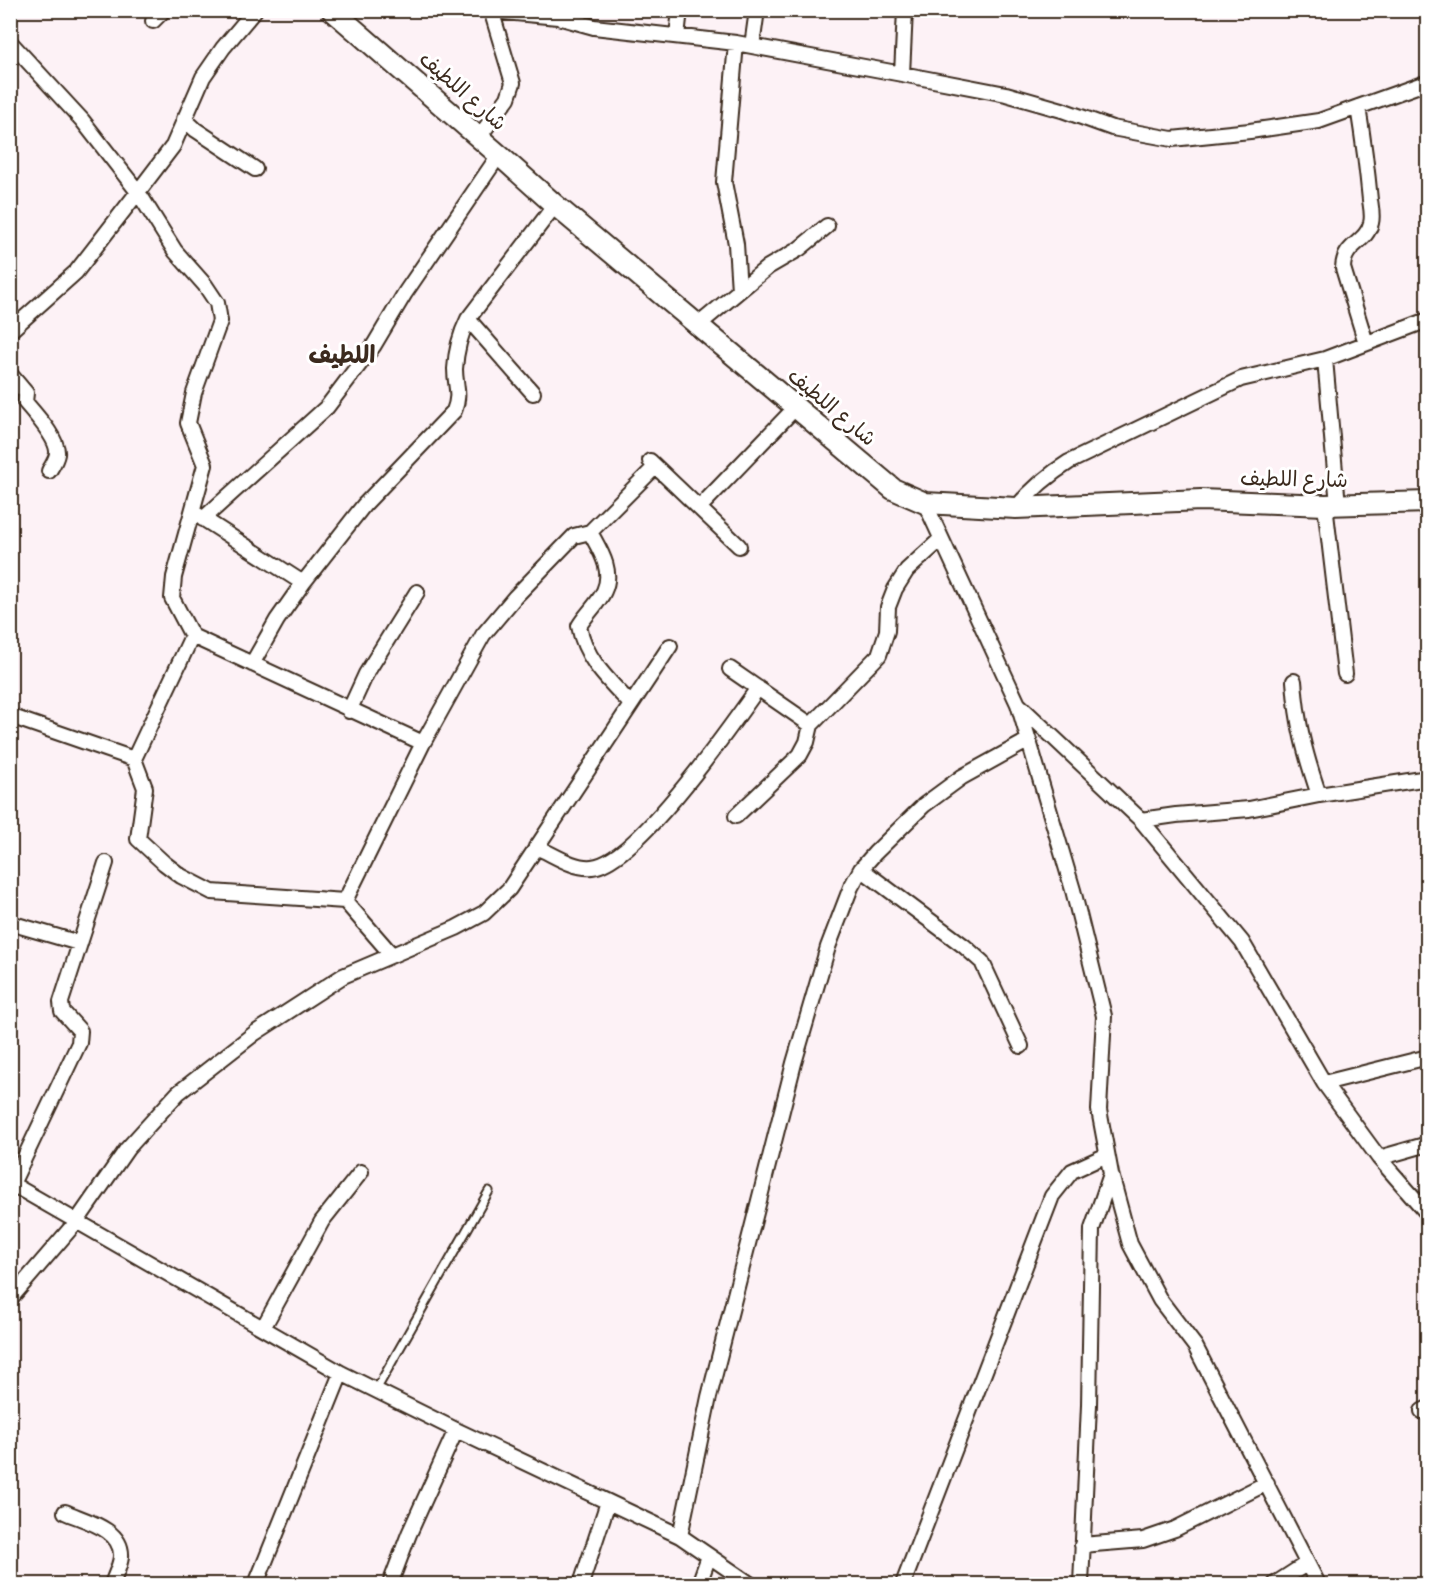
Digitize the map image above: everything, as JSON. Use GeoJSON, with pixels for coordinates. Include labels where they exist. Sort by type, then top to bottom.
{"type":"FeatureCollection","features":[{"type":"Feature","properties":{"kind":"street"},"geometry":{"type":"LineString","coordinates":[[153,21],[164,10]]}},
{"type":"Feature","properties":{"kind":"street"},"geometry":{"type":"LineString","coordinates":[[10,331],[76,272],[138,192],[173,146],[203,77],[223,48],[255,10]]}},
{"type":"Feature","properties":{"kind":"street","name":"شارع اللطيف"},"geometry":{"type":"LineString","coordinates":[[332,10],[500,155],[555,206],[697,326],[893,489],[924,503],[1017,508],[1201,500],[1332,505],[1428,502]]}},
{"type":"Feature","properties":{"kind":"street"},"geometry":{"type":"LineString","coordinates":[[677,36],[680,10]]}},
{"type":"Feature","properties":{"kind":"street"},"geometry":{"type":"LineString","coordinates":[[753,46],[757,10]]}},
{"type":"Feature","properties":{"kind":"street"},"geometry":{"type":"LineString","coordinates":[[902,74],[905,10]]}},
{"type":"Feature","properties":{"kind":"street"},"geometry":{"type":"LineString","coordinates":[[479,137],[508,98],[513,83],[492,11],[570,16],[594,27],[736,43],[902,74],[1006,94],[1062,110],[1112,128],[1172,139],[1319,121],[1428,82]]}},
{"type":"Feature","properties":{"kind":"street"},"geometry":{"type":"LineString","coordinates":[[10,42],[82,120],[138,192],[175,251],[205,285],[217,303],[220,321],[194,393],[189,423],[205,465],[198,515]]}},
{"type":"Feature","properties":{"kind":"street"},"geometry":{"type":"LineString","coordinates":[[736,43],[724,182],[736,244],[739,290]]}},
{"type":"Feature","properties":{"kind":"street"},"geometry":{"type":"LineString","coordinates":[[1358,107],[1367,165],[1372,221],[1366,235],[1348,249],[1343,258],[1343,268],[1366,343]]}},
{"type":"Feature","properties":{"kind":"street"},"geometry":{"type":"LineString","coordinates":[[184,119],[196,130],[255,169]]}},
{"type":"Feature","properties":{"kind":"street"},"geometry":{"type":"LineString","coordinates":[[423,743],[349,711],[192,636],[172,598],[174,576],[185,530],[198,515],[327,406],[374,345],[405,293],[500,155]]}},
{"type":"Feature","properties":{"kind":"street"},"geometry":{"type":"LineString","coordinates":[[252,664],[277,620],[303,583],[364,505],[454,411],[459,399],[455,371],[459,337],[468,319],[555,206]]}},
{"type":"Feature","properties":{"kind":"street"},"geometry":{"type":"LineString","coordinates":[[697,326],[768,267],[799,249],[828,225]]}},
{"type":"Feature","properties":{"kind":"street"},"geometry":{"type":"LineString","coordinates":[[468,319],[533,393]]}},
{"type":"Feature","properties":{"kind":"street"},"geometry":{"type":"LineString","coordinates":[[1017,508],[1040,482],[1069,462],[1229,384],[1325,359],[1428,320]]}},
{"type":"Feature","properties":{"kind":"street"},"geometry":{"type":"LineString","coordinates":[[1325,359],[1332,505],[1345,674]]}},
{"type":"Feature","properties":{"kind":"street"},"geometry":{"type":"LineString","coordinates":[[10,374],[26,393],[25,402],[51,435],[57,447],[57,455],[50,471]]}},
{"type":"Feature","properties":{"kind":"street"},"geometry":{"type":"LineString","coordinates":[[699,508],[796,407]]}},
{"type":"Feature","properties":{"kind":"street"},"geometry":{"type":"LineString","coordinates":[[345,901],[423,743],[483,635],[515,597],[574,536],[590,532],[653,464],[739,546]]}},
{"type":"Feature","properties":{"kind":"street"},"geometry":{"type":"LineString","coordinates":[[924,503],[1018,704],[1073,890],[1104,1016],[1099,1110],[1111,1174],[1130,1244],[1160,1300],[1195,1346],[1317,1584]]}},
{"type":"Feature","properties":{"kind":"street"},"geometry":{"type":"LineString","coordinates":[[198,515],[303,583]]}},
{"type":"Feature","properties":{"kind":"street"},"geometry":{"type":"LineString","coordinates":[[590,532],[604,560],[607,572],[605,590],[579,626],[581,638],[599,671],[631,704]]}},
{"type":"Feature","properties":{"kind":"street"},"geometry":{"type":"LineString","coordinates":[[736,816],[800,755],[807,742],[811,725],[879,655],[887,631],[888,607],[895,589],[908,570],[941,540]]}},
{"type":"Feature","properties":{"kind":"street"},"geometry":{"type":"LineString","coordinates":[[349,711],[366,674],[417,592]]}},
{"type":"Feature","properties":{"kind":"street"},"geometry":{"type":"LineString","coordinates":[[192,636],[134,759],[145,788],[138,839],[181,876],[212,892],[345,901],[392,955]]}},
{"type":"Feature","properties":{"kind":"street"},"geometry":{"type":"LineString","coordinates":[[10,1299],[77,1221],[127,1149],[178,1093],[255,1033],[343,976],[456,928],[484,913],[509,889],[670,646]]}},
{"type":"Feature","properties":{"kind":"street"},"geometry":{"type":"LineString","coordinates":[[730,669],[811,725]]}},
{"type":"Feature","properties":{"kind":"street"},"geometry":{"type":"LineString","coordinates":[[1294,681],[1296,714],[1305,754],[1319,795]]}},
{"type":"Feature","properties":{"kind":"street"},"geometry":{"type":"LineString","coordinates":[[536,847],[577,866],[592,867],[608,861],[641,836],[684,787],[758,688]]}},
{"type":"Feature","properties":{"kind":"street"},"geometry":{"type":"LineString","coordinates":[[1018,704],[1141,820],[1242,942],[1324,1083],[1380,1158],[1428,1215]]}},
{"type":"Feature","properties":{"kind":"street"},"geometry":{"type":"LineString","coordinates":[[10,716],[134,759]]}},
{"type":"Feature","properties":{"kind":"street"},"geometry":{"type":"LineString","coordinates":[[680,1536],[709,1397],[794,1063],[828,947],[851,887],[861,869],[924,805],[962,777],[1029,740]]}},
{"type":"Feature","properties":{"kind":"street"},"geometry":{"type":"LineString","coordinates":[[1141,820],[1249,809],[1319,795],[1428,778]]}},
{"type":"Feature","properties":{"kind":"street"},"geometry":{"type":"LineString","coordinates":[[106,863],[61,1002],[62,1011],[80,1031],[79,1043],[11,1184],[341,1372],[456,1430],[680,1536],[750,1584]]}},
{"type":"Feature","properties":{"kind":"street"},"geometry":{"type":"LineString","coordinates":[[861,869],[982,962],[1021,1046]]}},
{"type":"Feature","properties":{"kind":"street"},"geometry":{"type":"LineString","coordinates":[[10,923],[79,943]]}},
{"type":"Feature","properties":{"kind":"street"},"geometry":{"type":"LineString","coordinates":[[1324,1083],[1428,1057]]}},
{"type":"Feature","properties":{"kind":"street"},"geometry":{"type":"LineString","coordinates":[[1380,1158],[1428,1144]]}},
{"type":"Feature","properties":{"kind":"street"},"geometry":{"type":"LineString","coordinates":[[903,1584],[1052,1196],[1072,1171],[1107,1155]]}},
{"type":"Feature","properties":{"kind":"street"},"geometry":{"type":"LineString","coordinates":[[263,1328],[322,1221],[361,1172]]}},
{"type":"Feature","properties":{"kind":"street"},"geometry":{"type":"LineString","coordinates":[[1081,1584],[1089,1406],[1092,1229],[1111,1174]]}},
{"type":"Feature","properties":{"kind":"street"},"geometry":{"type":"LineString","coordinates":[[256,1584],[341,1372]]}},
{"type":"Feature","properties":{"kind":"street"},"geometry":{"type":"LineString","coordinates":[[390,1584],[409,1534],[456,1430]]}},
{"type":"Feature","properties":{"kind":"street"},"geometry":{"type":"LineString","coordinates":[[1082,1545],[1143,1540],[1267,1483]]}},
{"type":"Feature","properties":{"kind":"street"},"geometry":{"type":"LineString","coordinates":[[581,1584],[608,1502]]}},
{"type":"Feature","properties":{"kind":"street"},"geometry":{"type":"LineString","coordinates":[[65,1512],[110,1532],[120,1543],[121,1558],[112,1584]]}},
{"type":"Feature","properties":{"kind":"street"},"geometry":{"type":"LineString","coordinates":[[699,1584],[709,1556]]}},
{"type":"Feature","properties":{"kind":"street"},"geometry":{"type":"LineString","coordinates":[[1275,1584],[1306,1564]]}},
{"type":"Feature","properties":{"kind":"lane"},"geometry":{"type":"LineString","coordinates":[[376,1390],[489,1191]]}},
{"type":"Feature","properties":{"kind":"district","name":"اللطيف"},"geometry":{"type":"Point","coordinates":[342,355]}}]}
